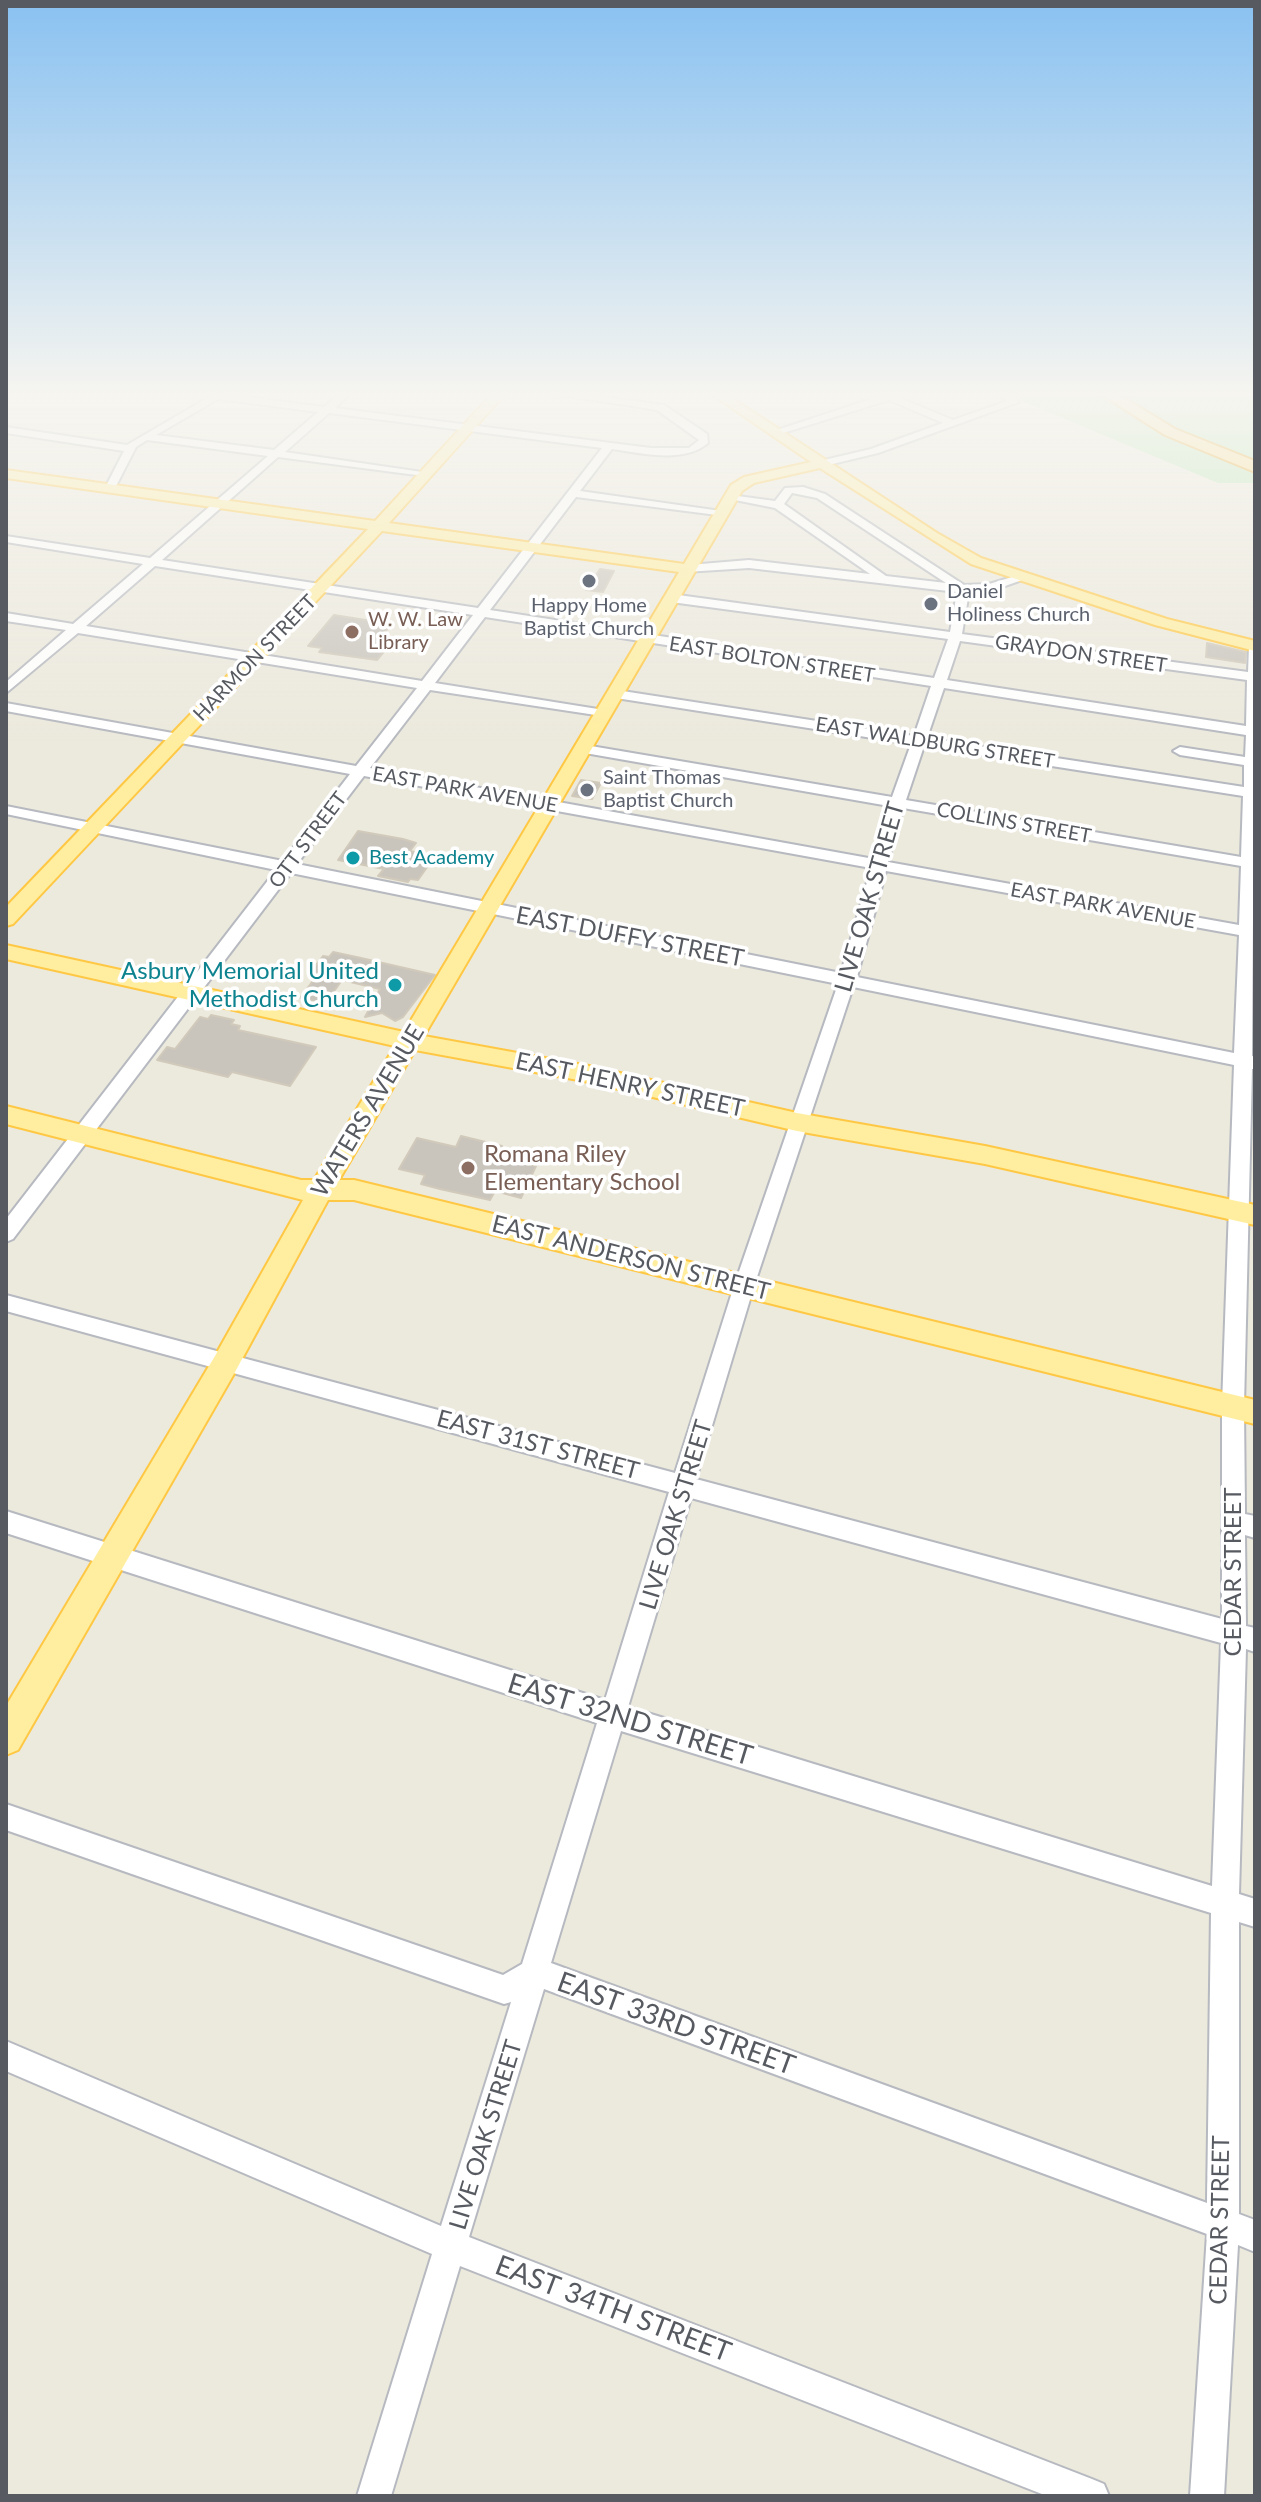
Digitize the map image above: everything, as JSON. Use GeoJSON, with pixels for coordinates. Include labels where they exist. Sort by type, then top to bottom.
{"type":"FeatureCollection","features":[{"type":"Feature","properties":{"kind":"main road"},"geometry":{"type":"LineString","coordinates":[[256,510],[689,569]]}},
{"type":"Feature","properties":{"kind":"main road","name":"HARMON STREET"},"geometry":{"type":"LineString","coordinates":[[6,919],[322,588],[391,510]]}},
{"type":"Feature","properties":{"kind":"main road","name":"WATERS AVENUE"},"geometry":{"type":"LineString","coordinates":[[6,1738],[225,1364],[365,1110],[491,909],[723,510]]}},
{"type":"Feature","properties":{"kind":"main road"},"geometry":{"type":"LineString","coordinates":[[895,510],[954,549],[1018,577],[1161,622],[1255,646]]}},
{"type":"Feature","properties":{"kind":"main road","name":"EAST HENRY STREET"},"geometry":{"type":"LineString","coordinates":[[6,952],[409,1041],[576,1071],[797,1122],[985,1155],[1247,1213]]}},
{"type":"Feature","properties":{"kind":"main road","name":"EAST ANDERSON STREET"},"geometry":{"type":"LineString","coordinates":[[6,1115],[301,1190],[354,1190],[1244,1409]]}},
{"type":"Feature","properties":{"kind":"street"},"geometry":{"type":"LineString","coordinates":[[6,689],[210,510]]}},
{"type":"Feature","properties":{"kind":"street","name":"OTT STREET"},"geometry":{"type":"LineString","coordinates":[[6,1234],[15,1209],[82,1134],[560,510]]}},
{"type":"Feature","properties":{"kind":"street"},"geometry":{"type":"LineString","coordinates":[[691,510],[721,514]]}},
{"type":"Feature","properties":{"kind":"street"},"geometry":{"type":"LineString","coordinates":[[785,510],[883,578]]}},
{"type":"Feature","properties":{"kind":"street"},"geometry":{"type":"LineString","coordinates":[[842,510],[961,589]]}},
{"type":"Feature","properties":{"kind":"street","name":"EAST BOLTON STREET"},"geometry":{"type":"LineString","coordinates":[[6,539],[647,641],[1253,732]]}},
{"type":"Feature","properties":{"kind":"street"},"geometry":{"type":"LineString","coordinates":[[689,569],[749,564],[961,589],[991,587],[1018,577]]}},
{"type":"Feature","properties":{"kind":"street","name":"LIVE OAK STREET"},"geometry":{"type":"LineString","coordinates":[[374,2496],[537,1972],[744,1286],[847,981],[897,804],[955,637],[961,589]]}},
{"type":"Feature","properties":{"kind":"street","name":"GRAYDON STREET"},"geometry":{"type":"LineString","coordinates":[[671,598],[1253,677]]}},
{"type":"Feature","properties":{"kind":"street"},"geometry":{"type":"LineString","coordinates":[[6,617],[604,714]]}},
{"type":"Feature","properties":{"kind":"street","name":"CEDAR STREET"},"geometry":{"type":"LineString","coordinates":[[1207,2496],[1223,2224],[1225,1904],[1245,1637],[1244,1409],[1255,646]]}},
{"type":"Feature","properties":{"kind":"street","name":"EAST WALDBURG STREET"},"geometry":{"type":"LineString","coordinates":[[616,694],[1254,793]]}},
{"type":"Feature","properties":{"kind":"street","name":"EAST PARK AVENUE"},"geometry":{"type":"LineString","coordinates":[[6,707],[1252,933]]}},
{"type":"Feature","properties":{"kind":"street","name":"COLLINS STREET"},"geometry":{"type":"LineString","coordinates":[[585,749],[1252,863]]}},
{"type":"Feature","properties":{"kind":"street"},"geometry":{"type":"LineString","coordinates":[[1180,751],[1252,762]]}},
{"type":"Feature","properties":{"kind":"street","name":"EAST DUFFY STREET"},"geometry":{"type":"LineString","coordinates":[[6,810],[1250,1062]]}},
{"type":"Feature","properties":{"kind":"street","name":"EAST 31ST STREET"},"geometry":{"type":"LineString","coordinates":[[6,1303],[1245,1637]]}},
{"type":"Feature","properties":{"kind":"street","name":"EAST 32ND STREET"},"geometry":{"type":"LineString","coordinates":[[6,1522],[614,1716],[1255,1913]]}},
{"type":"Feature","properties":{"kind":"street","name":"EAST 33RD STREET"},"geometry":{"type":"LineString","coordinates":[[6,1817],[504,1990],[537,1972],[1255,2236]]}},
{"type":"Feature","properties":{"kind":"street","name":"EAST 34TH STREET"},"geometry":{"type":"LineString","coordinates":[[6,2056],[450,2246],[1092,2496]]}},
{"type":"Feature","properties":{"kind":"building"},"geometry":{"type":"Polygon","coordinates":[[[600,569],[614,571],[603,592],[586,590],[600,569]]]}},
{"type":"Feature","properties":{"kind":"building","name":"W. W. Law Library"},"geometry":{"type":"Polygon","coordinates":[[[334,615],[391,624],[375,646],[387,648],[377,660],[319,652],[322,648],[308,646],[334,615]]]}},
{"type":"Feature","properties":{"kind":"building"},"geometry":{"type":"Polygon","coordinates":[[[1207,643],[1246,652],[1245,663],[1206,657],[1207,643]]]}},
{"type":"Feature","properties":{"kind":"building","name":"Saint Thomas Baptist Church"},"geometry":{"type":"Polygon","coordinates":[[[581,780],[601,783],[592,799],[572,796],[581,780]]]}},
{"type":"Feature","properties":{"kind":"building","name":"Best Academy"},"geometry":{"type":"Polygon","coordinates":[[[358,831],[416,843],[410,851],[435,856],[418,880],[410,879],[408,882],[378,876],[384,869],[338,860],[358,831]]]}},
{"type":"Feature","properties":{"kind":"building","name":"Asbury Memorial United Methodist Church"},"geometry":{"type":"Polygon","coordinates":[[[333,952],[435,975],[403,1017],[395,1021],[382,1013],[365,1017],[380,989],[342,980],[325,1004],[300,998],[318,974],[310,973],[323,956],[329,957],[333,952]]]}},
{"type":"Feature","properties":{"kind":"building"},"geometry":{"type":"Polygon","coordinates":[[[211,1015],[234,1020],[231,1024],[240,1026],[238,1030],[316,1047],[290,1086],[232,1072],[228,1077],[157,1060],[167,1047],[175,1049],[200,1017],[208,1019],[211,1015]]]}},
{"type":"Feature","properties":{"kind":"building","name":"Romana Riley Elementary School"},"geometry":{"type":"Polygon","coordinates":[[[461,1136],[502,1146],[497,1156],[536,1166],[521,1198],[495,1191],[490,1200],[440,1189],[421,1184],[425,1175],[399,1169],[417,1138],[456,1147],[461,1136]]]}},
{"type":"Feature","properties":{"kind":"place","name":"Happy Home Baptist Church"},"geometry":{"type":"Point","coordinates":[589,581]}},
{"type":"Feature","properties":{"kind":"place","name":"Daniel Holiness Church"},"geometry":{"type":"Point","coordinates":[931,604]}},
{"type":"Feature","properties":{"kind":"place","name":"W. W. Law Library"},"geometry":{"type":"Point","coordinates":[352,632]}},
{"type":"Feature","properties":{"kind":"place","name":"Saint Thomas Baptist Church"},"geometry":{"type":"Point","coordinates":[587,790]}},
{"type":"Feature","properties":{"kind":"place","name":"Best Academy"},"geometry":{"type":"Point","coordinates":[353,858]}},
{"type":"Feature","properties":{"kind":"place","name":"Asbury Memorial United Methodist Church"},"geometry":{"type":"Point","coordinates":[395,985]}},
{"type":"Feature","properties":{"kind":"place","name":"Romana Riley Elementary School"},"geometry":{"type":"Point","coordinates":[468,1168]}}]}
